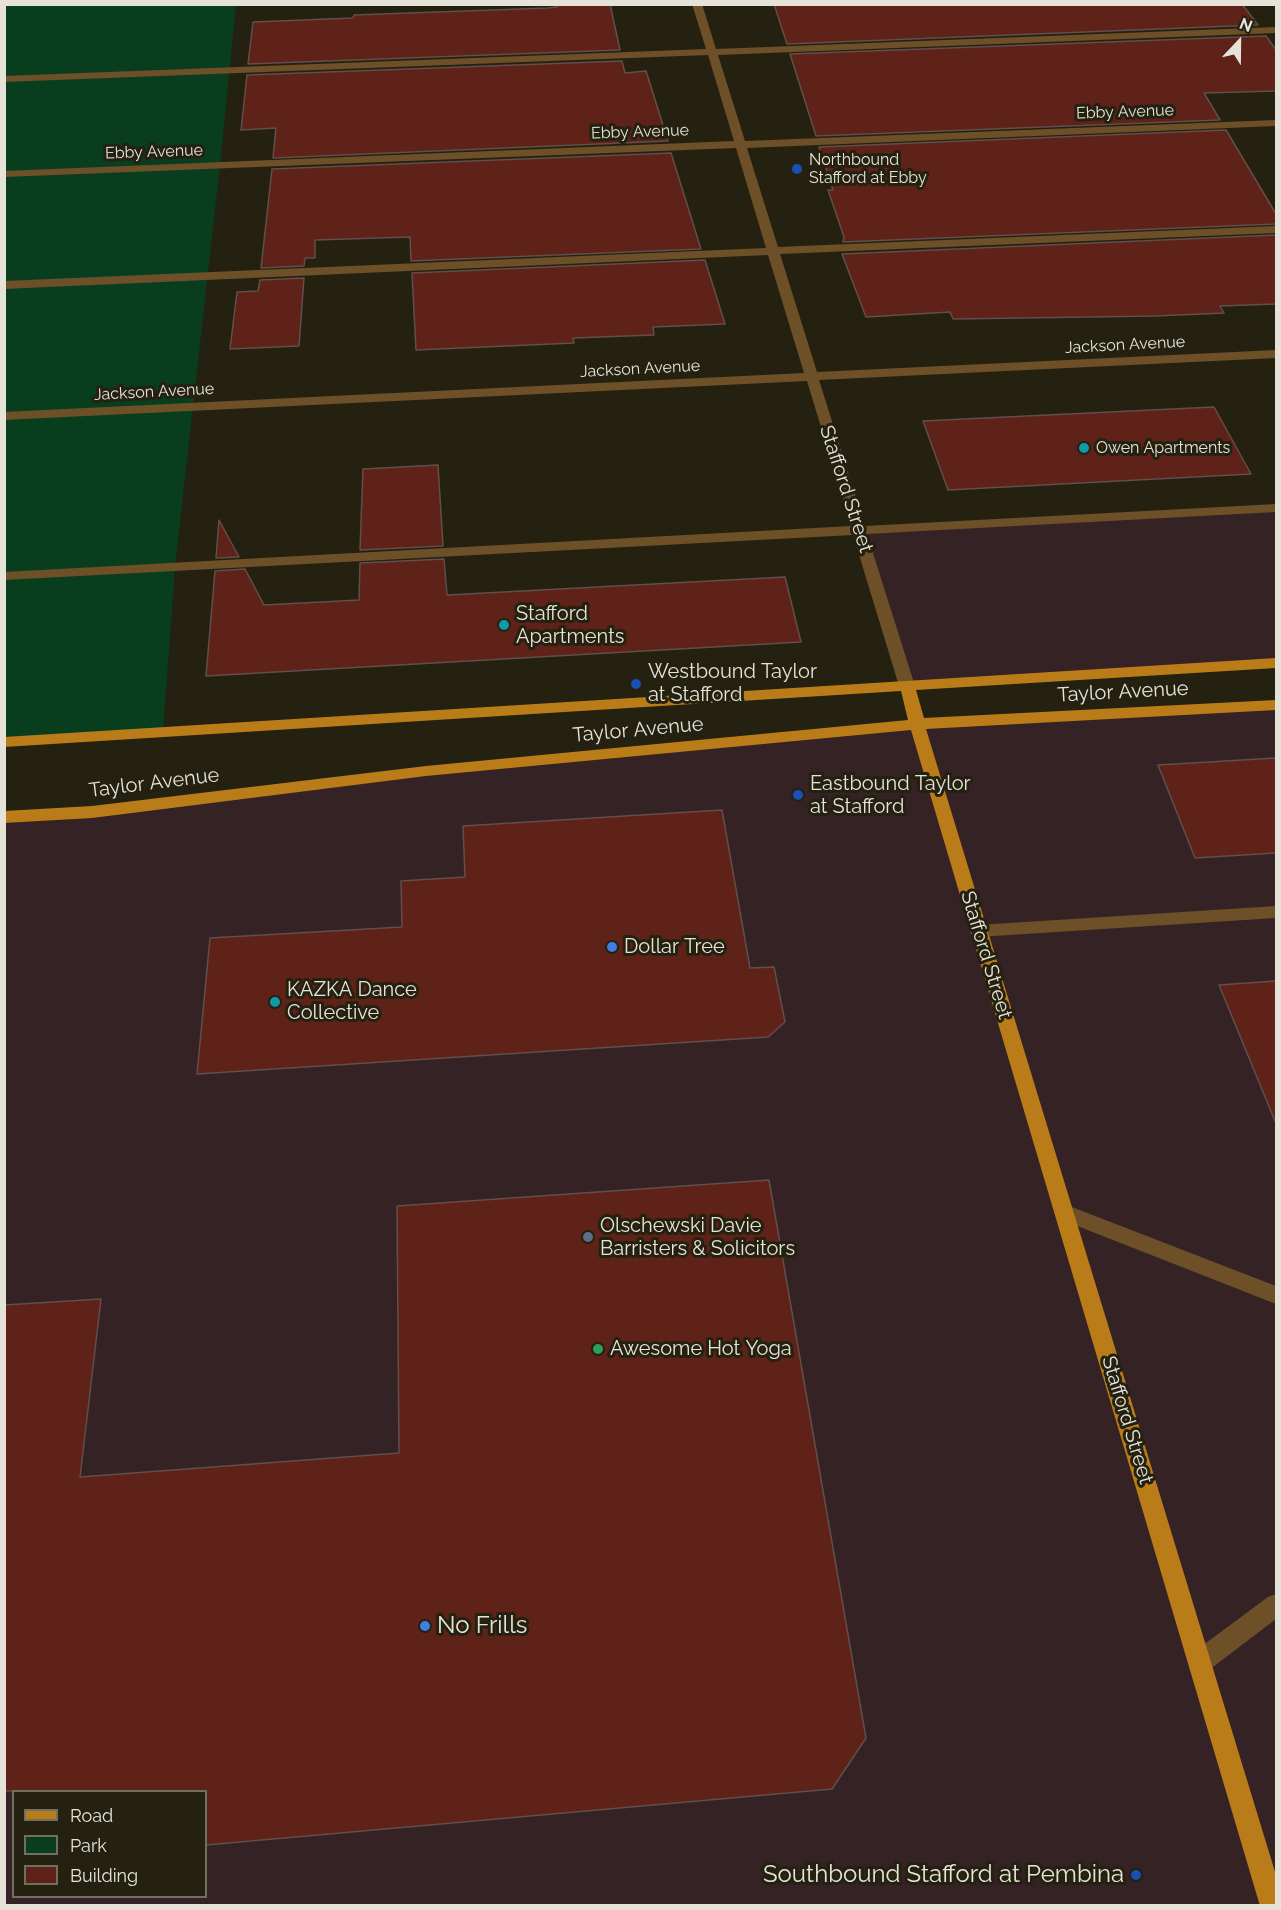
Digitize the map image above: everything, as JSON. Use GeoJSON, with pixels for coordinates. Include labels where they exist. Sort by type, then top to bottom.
{"type":"FeatureCollection","features":[{"type":"Feature","properties":{"kind":"main road","name":"Taylor Avenue"},"geometry":{"type":"LineString","coordinates":[[4,742],[1276,663]]}},
{"type":"Feature","properties":{"kind":"main road","name":"Stafford Street"},"geometry":{"type":"LineString","coordinates":[[907,686],[916,724],[978,931],[1273,1905]]}},
{"type":"Feature","properties":{"kind":"main road","name":"Taylor Avenue"},"geometry":{"type":"LineString","coordinates":[[4,817],[92,812],[426,771],[916,724],[1276,705]]}},
{"type":"Feature","properties":{"kind":"street","name":"Stafford Street"},"geometry":{"type":"LineString","coordinates":[[697,4],[810,378],[907,686]]}},
{"type":"Feature","properties":{"kind":"street"},"geometry":{"type":"LineString","coordinates":[[4,79],[1276,30]]}},
{"type":"Feature","properties":{"kind":"street","name":"Ebby Avenue"},"geometry":{"type":"LineString","coordinates":[[4,174],[1276,123]]}},
{"type":"Feature","properties":{"kind":"street"},"geometry":{"type":"LineString","coordinates":[[4,285],[1276,229]]}},
{"type":"Feature","properties":{"kind":"street","name":"Jackson Avenue"},"geometry":{"type":"LineString","coordinates":[[4,416],[1276,354]]}},
{"type":"Feature","properties":{"kind":"street"},"geometry":{"type":"LineString","coordinates":[[4,576],[1276,508]]}},
{"type":"Feature","properties":{"kind":"street"},"geometry":{"type":"LineString","coordinates":[[978,931],[1276,912]]}},
{"type":"Feature","properties":{"kind":"street"},"geometry":{"type":"LineString","coordinates":[[1064,1212],[1276,1295]]}},
{"type":"Feature","properties":{"kind":"street"},"geometry":{"type":"LineString","coordinates":[[1200,1662],[1276,1605]]}},
{"type":"Feature","properties":{"kind":"shaded area"},"geometry":{"type":"Polygon","coordinates":[[[1276,508],[1276,663],[907,686],[860,531],[1276,508]]]}},
{"type":"Feature","properties":{"kind":"shaded area"},"geometry":{"type":"Polygon","coordinates":[[[1276,705],[1276,1905],[5,1906],[5,817],[426,771],[916,724],[1276,705]]]}},
{"type":"Feature","properties":{"kind":"green space"},"geometry":{"type":"Polygon","coordinates":[[[5,5],[236,5],[175,567],[163,732],[5,742],[5,5]]]}},
{"type":"Feature","properties":{"kind":"building"},"geometry":{"type":"Polygon","coordinates":[[[556,4],[610,4],[620,50],[248,64],[253,22],[353,18],[354,15],[548,8],[557,7],[556,4]]]}},
{"type":"Feature","properties":{"kind":"building"},"geometry":{"type":"Polygon","coordinates":[[[774,4],[1242,4],[1258,25],[787,44],[774,4]]]}},
{"type":"Feature","properties":{"kind":"building"},"geometry":{"type":"Polygon","coordinates":[[[1266,36],[1276,50],[1276,91],[1204,93],[1220,120],[816,136],[790,54],[1266,36]]]}},
{"type":"Feature","properties":{"kind":"building"},"geometry":{"type":"Polygon","coordinates":[[[622,61],[625,73],[646,71],[668,141],[273,158],[276,128],[241,130],[247,75],[622,61]]]}},
{"type":"Feature","properties":{"kind":"building"},"geometry":{"type":"Polygon","coordinates":[[[1226,130],[1276,214],[1276,224],[843,242],[844,237],[828,190],[833,190],[819,147],[1226,130]]]}},
{"type":"Feature","properties":{"kind":"building"},"geometry":{"type":"Polygon","coordinates":[[[671,153],[701,249],[411,261],[410,237],[315,240],[315,258],[305,258],[304,266],[261,268],[272,169],[671,153]]]}},
{"type":"Feature","properties":{"kind":"building"},"geometry":{"type":"Polygon","coordinates":[[[1276,235],[1276,304],[1220,306],[1224,313],[1156,316],[953,319],[950,312],[866,317],[842,254],[1276,235]]]}},
{"type":"Feature","properties":{"kind":"building"},"geometry":{"type":"Polygon","coordinates":[[[705,260],[725,324],[653,327],[654,335],[573,338],[574,343],[416,350],[412,273],[705,260]]]}},
{"type":"Feature","properties":{"kind":"building"},"geometry":{"type":"Polygon","coordinates":[[[304,278],[299,346],[230,349],[237,292],[258,291],[260,280],[304,278]]]}},
{"type":"Feature","properties":{"kind":"building","name":"Owen Apartments"},"geometry":{"type":"Polygon","coordinates":[[[1214,407],[1251,474],[948,490],[923,421],[1214,407]]]}},
{"type":"Feature","properties":{"kind":"building"},"geometry":{"type":"Polygon","coordinates":[[[438,465],[443,546],[360,550],[363,469],[438,465]]]}},
{"type":"Feature","properties":{"kind":"building"},"geometry":{"type":"Polygon","coordinates":[[[219,520],[239,557],[216,558],[219,520]]]}},
{"type":"Feature","properties":{"kind":"building","name":"Stafford Apartments"},"geometry":{"type":"Polygon","coordinates":[[[444,559],[447,595],[785,577],[801,642],[206,676],[215,571],[245,569],[264,605],[359,600],[360,563],[444,559]]]}},
{"type":"Feature","properties":{"kind":"building"},"geometry":{"type":"Polygon","coordinates":[[[1276,758],[1276,853],[1195,858],[1158,765],[1276,758]]]}},
{"type":"Feature","properties":{"kind":"building","name":"Dollar Tree"},"geometry":{"type":"Polygon","coordinates":[[[722,810],[750,968],[774,967],[785,1022],[768,1037],[197,1074],[210,938],[402,927],[401,881],[465,877],[463,826],[722,810]]]}},
{"type":"Feature","properties":{"kind":"building"},"geometry":{"type":"Polygon","coordinates":[[[1276,981],[1276,1120],[1275,1121],[1219,985],[1276,981]]]}},
{"type":"Feature","properties":{"kind":"building","name":"No Frills"},"geometry":{"type":"Polygon","coordinates":[[[769,1180],[866,1738],[832,1789],[207,1845],[207,1790],[4,1791],[4,1305],[101,1299],[80,1477],[399,1453],[397,1206],[769,1180]]]}},
{"type":"Feature","properties":{"kind":"place","name":"Northbound Stafford at Ebby"},"geometry":{"type":"Point","coordinates":[797,169]}},
{"type":"Feature","properties":{"kind":"place","name":"Owen Apartments"},"geometry":{"type":"Point","coordinates":[1084,448]}},
{"type":"Feature","properties":{"kind":"place","name":"Stafford Apartments"},"geometry":{"type":"Point","coordinates":[504,625]}},
{"type":"Feature","properties":{"kind":"place","name":"Westbound Taylor at Stafford"},"geometry":{"type":"Point","coordinates":[636,684]}},
{"type":"Feature","properties":{"kind":"place","name":"Eastbound Taylor at Stafford"},"geometry":{"type":"Point","coordinates":[798,795]}},
{"type":"Feature","properties":{"kind":"place","name":"Dollar Tree"},"geometry":{"type":"Point","coordinates":[612,947]}},
{"type":"Feature","properties":{"kind":"place","name":"KAZKA Dance Collective"},"geometry":{"type":"Point","coordinates":[275,1002]}},
{"type":"Feature","properties":{"kind":"place","name":"Olschewski Davie Barristers & Solicitors"},"geometry":{"type":"Point","coordinates":[588,1237]}},
{"type":"Feature","properties":{"kind":"place","name":"Awesome Hot Yoga"},"geometry":{"type":"Point","coordinates":[598,1349]}},
{"type":"Feature","properties":{"kind":"place","name":"No Frills"},"geometry":{"type":"Point","coordinates":[425,1626]}},
{"type":"Feature","properties":{"kind":"place","name":"Southbound Stafford at Pembina"},"geometry":{"type":"Point","coordinates":[1136,1875]}}]}
